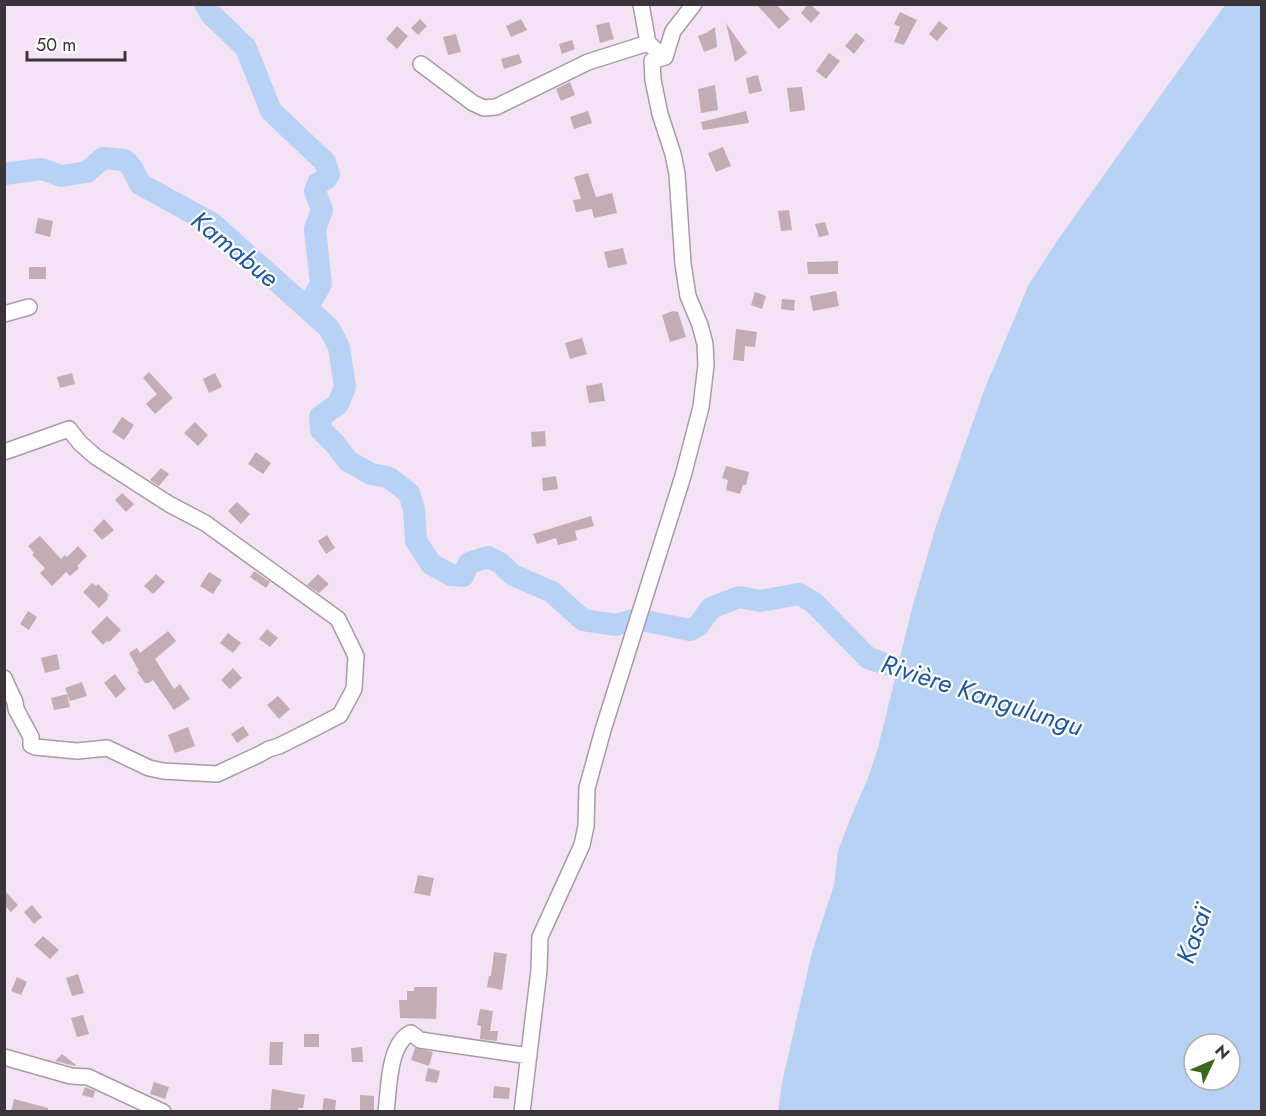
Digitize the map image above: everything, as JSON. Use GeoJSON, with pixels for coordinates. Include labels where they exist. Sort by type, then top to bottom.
{"type":"FeatureCollection","features":[{"type":"Feature","properties":{"kind":"street"},"geometry":{"type":"LineString","coordinates":[[641,4],[648,43],[665,57]]}},
{"type":"Feature","properties":{"kind":"street"},"geometry":{"type":"LineString","coordinates":[[665,57],[673,31],[694,4]]}},
{"type":"Feature","properties":{"kind":"street"},"geometry":{"type":"LineString","coordinates":[[421,64],[472,103],[489,109],[588,62],[648,43]]}},
{"type":"Feature","properties":{"kind":"street"},"geometry":{"type":"LineString","coordinates":[[522,1112],[539,970],[540,937],[582,845],[586,826],[587,788],[683,476],[701,407],[706,365],[705,344],[688,296],[682,264],[677,174],[653,80],[652,61],[665,57]]}},
{"type":"Feature","properties":{"kind":"street"},"geometry":{"type":"LineString","coordinates":[[4,314],[29,307]]}},
{"type":"Feature","properties":{"kind":"street"},"geometry":{"type":"LineString","coordinates":[[4,452],[69,429],[96,457],[169,504],[205,523],[338,619],[356,656],[354,689],[340,715],[217,774],[149,768],[107,748],[77,751],[31,745],[31,737],[16,710],[15,702],[4,678]]}},
{"type":"Feature","properties":{"kind":"street"},"geometry":{"type":"LineString","coordinates":[[386,1112],[391,1068],[398,1044],[404,1036],[411,1033],[420,1040],[529,1056]]}},
{"type":"Feature","properties":{"kind":"street"},"geometry":{"type":"LineString","coordinates":[[4,1057],[71,1076],[88,1077],[163,1112]]}},
{"type":"Feature","properties":{"kind":"water","name":"Kasaï"},"geometry":{"type":"Polygon","coordinates":[[[1225,5],[1262,5],[1261,1111],[778,1111],[782,1083],[812,952],[834,885],[838,851],[878,748],[912,608],[936,526],[985,388],[1029,284],[1057,241],[1225,5]]]}},
{"type":"Feature","properties":{"kind":"building"},"geometry":{"type":"Polygon","coordinates":[[[756,4],[776,4],[790,19],[779,29],[756,4]]]}},
{"type":"Feature","properties":{"kind":"building"},"geometry":{"type":"Polygon","coordinates":[[[808,4],[820,13],[811,23],[801,13],[808,4]]]}},
{"type":"Feature","properties":{"kind":"building"},"geometry":{"type":"Polygon","coordinates":[[[900,12],[917,20],[904,45],[894,42],[900,27],[894,24],[900,12]]]}},
{"type":"Feature","properties":{"kind":"building"},"geometry":{"type":"Polygon","coordinates":[[[420,19],[427,26],[418,35],[411,28],[420,19]]]}},
{"type":"Feature","properties":{"kind":"building"},"geometry":{"type":"Polygon","coordinates":[[[521,19],[527,30],[511,37],[506,26],[521,19]]]}},
{"type":"Feature","properties":{"kind":"building"},"geometry":{"type":"Polygon","coordinates":[[[939,21],[948,28],[937,41],[929,34],[939,21]]]}},
{"type":"Feature","properties":{"kind":"building"},"geometry":{"type":"Polygon","coordinates":[[[609,22],[614,39],[600,43],[596,25],[609,22]]]}},
{"type":"Feature","properties":{"kind":"building"},"geometry":{"type":"Polygon","coordinates":[[[726,23],[747,53],[735,62],[726,23]]]}},
{"type":"Feature","properties":{"kind":"building"},"geometry":{"type":"Polygon","coordinates":[[[397,26],[408,36],[397,49],[386,39],[397,26]]]}},
{"type":"Feature","properties":{"kind":"building"},"geometry":{"type":"Polygon","coordinates":[[[715,27],[717,47],[704,52],[698,36],[715,27]]]}},
{"type":"Feature","properties":{"kind":"building"},"geometry":{"type":"Polygon","coordinates":[[[856,33],[865,40],[854,54],[845,46],[856,33]]]}},
{"type":"Feature","properties":{"kind":"building"},"geometry":{"type":"Polygon","coordinates":[[[456,34],[461,52],[448,55],[443,37],[456,34]]]}},
{"type":"Feature","properties":{"kind":"building"},"geometry":{"type":"Polygon","coordinates":[[[572,40],[575,49],[562,54],[559,44],[572,40]]]}},
{"type":"Feature","properties":{"kind":"building"},"geometry":{"type":"Polygon","coordinates":[[[829,53],[840,61],[826,79],[816,71],[829,53]]]}},
{"type":"Feature","properties":{"kind":"building"},"geometry":{"type":"Polygon","coordinates":[[[519,54],[522,63],[504,69],[501,59],[519,54]]]}},
{"type":"Feature","properties":{"kind":"building"},"geometry":{"type":"Polygon","coordinates":[[[758,75],[762,91],[749,94],[746,78],[758,75]]]}},
{"type":"Feature","properties":{"kind":"building"},"geometry":{"type":"Polygon","coordinates":[[[570,82],[575,95],[561,101],[556,89],[570,82]]]}},
{"type":"Feature","properties":{"kind":"building"},"geometry":{"type":"Polygon","coordinates":[[[715,85],[718,110],[701,113],[698,89],[715,85]]]}},
{"type":"Feature","properties":{"kind":"building"},"geometry":{"type":"Polygon","coordinates":[[[802,87],[805,110],[790,112],[787,88],[802,87]]]}},
{"type":"Feature","properties":{"kind":"building"},"geometry":{"type":"Polygon","coordinates":[[[588,111],[592,123],[574,129],[570,117],[588,111]]]}},
{"type":"Feature","properties":{"kind":"building"},"geometry":{"type":"Polygon","coordinates":[[[746,111],[749,123],[703,130],[701,122],[746,111]]]}},
{"type":"Feature","properties":{"kind":"building"},"geometry":{"type":"Polygon","coordinates":[[[723,147],[731,166],[716,172],[708,153],[723,147]]]}},
{"type":"Feature","properties":{"kind":"building"},"geometry":{"type":"Polygon","coordinates":[[[588,173],[596,197],[612,193],[617,213],[594,218],[592,209],[576,212],[573,200],[581,199],[574,177],[588,173]]]}},
{"type":"Feature","properties":{"kind":"building"},"geometry":{"type":"Polygon","coordinates":[[[789,210],[792,230],[781,231],[778,211],[789,210]]]}},
{"type":"Feature","properties":{"kind":"building"},"geometry":{"type":"Polygon","coordinates":[[[38,218],[53,221],[50,237],[35,233],[38,218]]]}},
{"type":"Feature","properties":{"kind":"building"},"geometry":{"type":"Polygon","coordinates":[[[825,222],[829,235],[819,237],[815,224],[825,222]]]}},
{"type":"Feature","properties":{"kind":"building"},"geometry":{"type":"Polygon","coordinates":[[[623,248],[627,264],[608,268],[604,252],[623,248]]]}},
{"type":"Feature","properties":{"kind":"building"},"geometry":{"type":"Polygon","coordinates":[[[838,261],[838,274],[808,274],[807,262],[838,261]]]}},
{"type":"Feature","properties":{"kind":"building"},"geometry":{"type":"Polygon","coordinates":[[[29,267],[46,267],[46,279],[29,279],[29,267]]]}},
{"type":"Feature","properties":{"kind":"building"},"geometry":{"type":"Polygon","coordinates":[[[836,291],[839,306],[813,311],[810,296],[836,291]]]}},
{"type":"Feature","properties":{"kind":"building"},"geometry":{"type":"Polygon","coordinates":[[[755,292],[766,296],[762,309],[751,305],[755,292]]]}},
{"type":"Feature","properties":{"kind":"building"},"geometry":{"type":"Polygon","coordinates":[[[782,299],[795,300],[794,311],[781,309],[782,299]]]}},
{"type":"Feature","properties":{"kind":"building"},"geometry":{"type":"Polygon","coordinates":[[[673,311],[678,312],[686,337],[670,342],[662,315],[673,311]]]}},
{"type":"Feature","properties":{"kind":"building"},"geometry":{"type":"Polygon","coordinates":[[[736,329],[757,332],[755,347],[745,346],[744,361],[733,360],[736,329]]]}},
{"type":"Feature","properties":{"kind":"building"},"geometry":{"type":"Polygon","coordinates":[[[582,338],[587,354],[570,359],[565,343],[582,338]]]}},
{"type":"Feature","properties":{"kind":"building"},"geometry":{"type":"Polygon","coordinates":[[[149,372],[173,398],[155,414],[146,404],[157,394],[143,378],[149,372]]]}},
{"type":"Feature","properties":{"kind":"building"},"geometry":{"type":"Polygon","coordinates":[[[72,373],[75,384],[60,388],[57,377],[72,373]]]}},
{"type":"Feature","properties":{"kind":"building"},"geometry":{"type":"Polygon","coordinates":[[[215,373],[222,387],[209,393],[203,379],[215,373]]]}},
{"type":"Feature","properties":{"kind":"building"},"geometry":{"type":"Polygon","coordinates":[[[602,383],[605,401],[589,403],[586,386],[602,383]]]}},
{"type":"Feature","properties":{"kind":"building"},"geometry":{"type":"Polygon","coordinates":[[[122,417],[134,425],[124,440],[112,432],[122,417]]]}},
{"type":"Feature","properties":{"kind":"building"},"geometry":{"type":"Polygon","coordinates":[[[195,422],[208,435],[198,446],[184,433],[195,422]]]}},
{"type":"Feature","properties":{"kind":"building"},"geometry":{"type":"Polygon","coordinates":[[[545,431],[546,446],[532,447],[531,432],[545,431]]]}},
{"type":"Feature","properties":{"kind":"building"},"geometry":{"type":"Polygon","coordinates":[[[256,452],[271,463],[263,474],[248,464],[256,452]]]}},
{"type":"Feature","properties":{"kind":"building"},"geometry":{"type":"Polygon","coordinates":[[[726,466],[749,472],[746,485],[743,485],[740,494],[726,490],[728,480],[722,478],[726,466]]]}},
{"type":"Feature","properties":{"kind":"building"},"geometry":{"type":"Polygon","coordinates":[[[161,468],[169,474],[159,486],[150,480],[161,468]]]}},
{"type":"Feature","properties":{"kind":"building"},"geometry":{"type":"Polygon","coordinates":[[[556,476],[558,489],[543,491],[542,478],[556,476]]]}},
{"type":"Feature","properties":{"kind":"building"},"geometry":{"type":"Polygon","coordinates":[[[122,493],[134,504],[126,512],[115,500],[122,493]]]}},
{"type":"Feature","properties":{"kind":"building"},"geometry":{"type":"Polygon","coordinates":[[[237,502],[250,514],[241,524],[228,511],[237,502]]]}},
{"type":"Feature","properties":{"kind":"building"},"geometry":{"type":"Polygon","coordinates":[[[591,516],[594,526],[575,531],[577,540],[558,545],[556,538],[537,544],[533,534],[591,516]]]}},
{"type":"Feature","properties":{"kind":"building"},"geometry":{"type":"Polygon","coordinates":[[[104,519],[114,530],[102,540],[93,530],[104,519]]]}},
{"type":"Feature","properties":{"kind":"building"},"geometry":{"type":"Polygon","coordinates":[[[327,535],[335,548],[326,554],[318,541],[327,535]]]}},
{"type":"Feature","properties":{"kind":"building"},"geometry":{"type":"Polygon","coordinates":[[[40,536],[61,559],[65,555],[67,557],[78,546],[87,556],[70,576],[66,572],[52,586],[40,573],[45,568],[32,555],[34,553],[28,546],[40,536]]]}},
{"type":"Feature","properties":{"kind":"building"},"geometry":{"type":"Polygon","coordinates":[[[254,571],[270,582],[266,588],[250,577],[254,571]]]}},
{"type":"Feature","properties":{"kind":"building"},"geometry":{"type":"Polygon","coordinates":[[[209,572],[222,580],[213,594],[200,586],[209,572]]]}},
{"type":"Feature","properties":{"kind":"building"},"geometry":{"type":"Polygon","coordinates":[[[156,574],[165,582],[153,594],[144,586],[156,574]]]}},
{"type":"Feature","properties":{"kind":"building"},"geometry":{"type":"Polygon","coordinates":[[[318,574],[329,584],[319,593],[307,585],[318,574]]]}},
{"type":"Feature","properties":{"kind":"building"},"geometry":{"type":"Polygon","coordinates":[[[92,583],[96,586],[98,584],[109,595],[99,608],[83,592],[92,583]]]}},
{"type":"Feature","properties":{"kind":"building"},"geometry":{"type":"Polygon","coordinates":[[[28,611],[37,617],[29,630],[20,624],[28,611]]]}},
{"type":"Feature","properties":{"kind":"building"},"geometry":{"type":"Polygon","coordinates":[[[107,616],[121,630],[103,645],[91,632],[107,616]]]}},
{"type":"Feature","properties":{"kind":"building"},"geometry":{"type":"Polygon","coordinates":[[[267,629],[278,638],[270,647],[259,639],[267,629]]]}},
{"type":"Feature","properties":{"kind":"building"},"geometry":{"type":"Polygon","coordinates":[[[168,631],[176,641],[155,659],[174,689],[180,684],[190,699],[174,710],[153,680],[145,683],[137,672],[139,671],[129,653],[137,648],[140,653],[168,631]]]}},
{"type":"Feature","properties":{"kind":"building"},"geometry":{"type":"Polygon","coordinates":[[[228,633],[241,643],[233,653],[220,643],[228,633]]]}},
{"type":"Feature","properties":{"kind":"building"},"geometry":{"type":"Polygon","coordinates":[[[57,654],[60,669],[45,673],[41,658],[57,654]]]}},
{"type":"Feature","properties":{"kind":"building"},"geometry":{"type":"Polygon","coordinates":[[[233,668],[242,678],[230,689],[221,680],[233,668]]]}},
{"type":"Feature","properties":{"kind":"building"},"geometry":{"type":"Polygon","coordinates":[[[115,674],[126,689],[116,698],[104,683],[115,674]]]}},
{"type":"Feature","properties":{"kind":"building"},"geometry":{"type":"Polygon","coordinates":[[[82,682],[87,696],[70,701],[65,688],[82,682]]]}},
{"type":"Feature","properties":{"kind":"building"},"geometry":{"type":"Polygon","coordinates":[[[67,694],[70,707],[54,710],[51,698],[67,694]]]}},
{"type":"Feature","properties":{"kind":"building"},"geometry":{"type":"Polygon","coordinates":[[[278,696],[290,709],[279,719],[267,705],[278,696]]]}},
{"type":"Feature","properties":{"kind":"building"},"geometry":{"type":"Polygon","coordinates":[[[243,726],[249,735],[237,743],[231,734],[243,726]]]}},
{"type":"Feature","properties":{"kind":"building"},"geometry":{"type":"Polygon","coordinates":[[[188,727],[195,746],[175,753],[168,735],[188,727]]]}},
{"type":"Feature","properties":{"kind":"building"},"geometry":{"type":"Polygon","coordinates":[[[418,875],[434,878],[430,896],[414,893],[418,875]]]}},
{"type":"Feature","properties":{"kind":"building"},"geometry":{"type":"Polygon","coordinates":[[[4,890],[18,905],[11,912],[4,905],[4,890]]]}},
{"type":"Feature","properties":{"kind":"building"},"geometry":{"type":"Polygon","coordinates":[[[32,905],[42,917],[34,924],[24,912],[32,905]]]}},
{"type":"Feature","properties":{"kind":"building"},"geometry":{"type":"Polygon","coordinates":[[[43,936],[59,950],[50,959],[34,945],[43,936]]]}},
{"type":"Feature","properties":{"kind":"building"},"geometry":{"type":"Polygon","coordinates":[[[494,952],[507,954],[502,990],[487,987],[494,952]]]}},
{"type":"Feature","properties":{"kind":"building"},"geometry":{"type":"Polygon","coordinates":[[[78,974],[84,993],[72,996],[66,978],[78,974]]]}},
{"type":"Feature","properties":{"kind":"building"},"geometry":{"type":"Polygon","coordinates":[[[17,977],[27,982],[21,995],[11,991],[17,977]]]}},
{"type":"Feature","properties":{"kind":"building"},"geometry":{"type":"Polygon","coordinates":[[[414,987],[437,987],[436,1019],[400,1018],[399,1000],[407,1000],[407,991],[414,991],[414,987]]]}},
{"type":"Feature","properties":{"kind":"building"},"geometry":{"type":"Polygon","coordinates":[[[480,1009],[493,1011],[490,1031],[498,1031],[497,1041],[480,1039],[481,1026],[477,1025],[480,1009]]]}},
{"type":"Feature","properties":{"kind":"building"},"geometry":{"type":"Polygon","coordinates":[[[83,1015],[89,1034],[77,1037],[71,1018],[83,1015]]]}},
{"type":"Feature","properties":{"kind":"building"},"geometry":{"type":"Polygon","coordinates":[[[304,1034],[319,1034],[319,1047],[304,1047],[304,1034]]]}},
{"type":"Feature","properties":{"kind":"building"},"geometry":{"type":"Polygon","coordinates":[[[270,1042],[283,1042],[282,1065],[269,1065],[270,1042]]]}},
{"type":"Feature","properties":{"kind":"building"},"geometry":{"type":"Polygon","coordinates":[[[362,1047],[363,1062],[352,1062],[351,1048],[362,1047]]]}},
{"type":"Feature","properties":{"kind":"building"},"geometry":{"type":"Polygon","coordinates":[[[415,1048],[433,1052],[429,1066],[411,1060],[415,1048]]]}},
{"type":"Feature","properties":{"kind":"building"},"geometry":{"type":"Polygon","coordinates":[[[62,1054],[76,1065],[55,1061],[62,1054]]]}},
{"type":"Feature","properties":{"kind":"building"},"geometry":{"type":"Polygon","coordinates":[[[428,1068],[440,1071],[437,1083],[425,1081],[428,1068]]]}},
{"type":"Feature","properties":{"kind":"building"},"geometry":{"type":"Polygon","coordinates":[[[154,1082],[169,1087],[165,1099],[150,1094],[154,1082]]]}},
{"type":"Feature","properties":{"kind":"building"},"geometry":{"type":"Polygon","coordinates":[[[494,1086],[510,1088],[509,1099],[493,1098],[494,1086]]]}},
{"type":"Feature","properties":{"kind":"building"},"geometry":{"type":"Polygon","coordinates":[[[85,1087],[95,1091],[93,1098],[82,1095],[85,1087]]]}},
{"type":"Feature","properties":{"kind":"building"},"geometry":{"type":"Polygon","coordinates":[[[272,1089],[305,1095],[303,1108],[298,1108],[298,1112],[270,1112],[272,1089]]]}},
{"type":"Feature","properties":{"kind":"building"},"geometry":{"type":"Polygon","coordinates":[[[360,1095],[374,1096],[374,1112],[360,1112],[360,1095]]]}},
{"type":"Feature","properties":{"kind":"building"},"geometry":{"type":"Polygon","coordinates":[[[324,1098],[336,1100],[335,1112],[322,1112],[324,1098]]]}},
{"type":"Feature","properties":{"kind":"building"},"geometry":{"type":"Polygon","coordinates":[[[14,1099],[48,1108],[48,1112],[11,1112],[14,1099]]]}},
{"type":"Feature","properties":{"kind":"waterway"},"geometry":{"type":"LineString","coordinates":[[205,4],[211,14],[246,48],[271,111],[325,162],[329,174],[326,179],[318,183],[315,191],[322,210],[315,229],[321,284],[307,308]]}},
{"type":"Feature","properties":{"kind":"waterway","name":"Rivière Kangulungu"},"geometry":{"type":"LineString","coordinates":[[4,174],[42,169],[61,176],[87,172],[103,158],[125,160],[140,184],[213,224],[329,328],[339,347],[345,387],[338,404],[320,417],[321,430],[348,461],[371,474],[388,477],[409,493],[414,509],[416,541],[431,564],[451,575],[463,576],[469,563],[488,557],[500,563],[513,575],[552,592],[583,620],[616,625],[636,619],[690,630],[698,626],[711,608],[739,597],[760,601],[799,594],[813,602],[868,658],[925,677]]}},
{"type":"Feature","properties":{"kind":"water label","name":"Kamabue"},"geometry":{"type":"Point","coordinates":[235,249]}}]}
